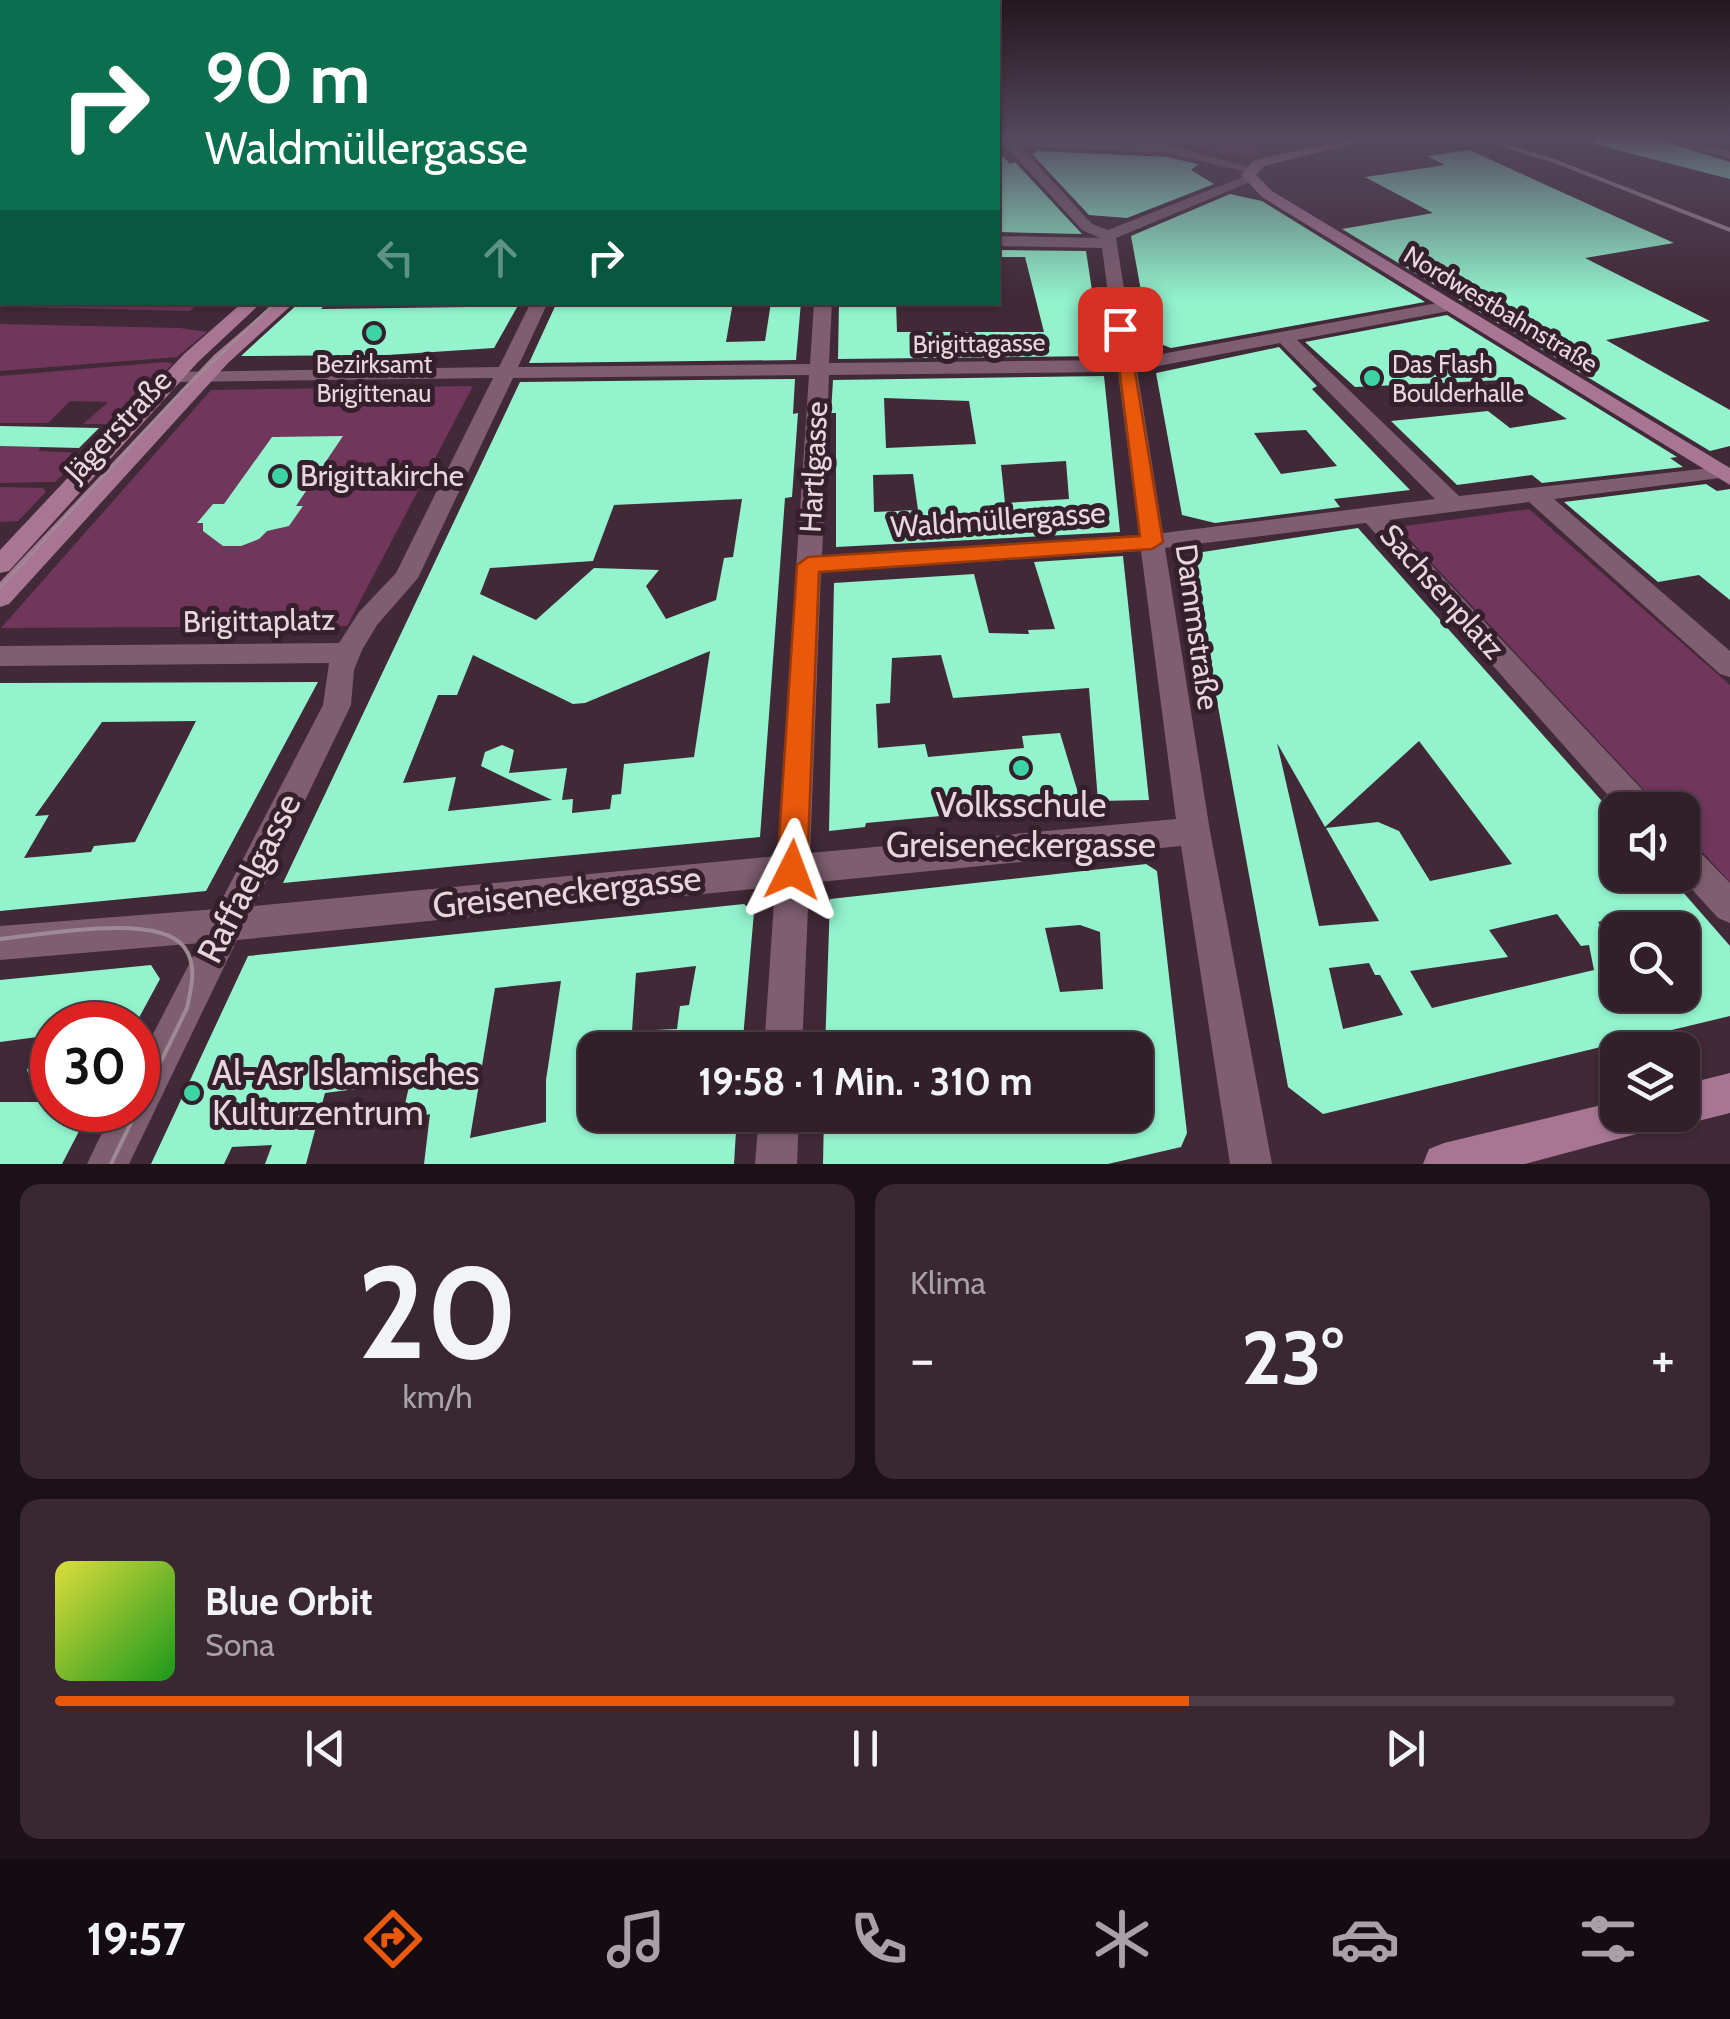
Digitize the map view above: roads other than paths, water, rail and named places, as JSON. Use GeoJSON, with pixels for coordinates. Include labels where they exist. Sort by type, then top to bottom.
{"type":"FeatureCollection","features":[{"type":"Feature","properties":{"kind":"street"},"geometry":{"type":"LineString","coordinates":[[1052,191],[1087,227],[1108,239]]}},
{"type":"Feature","properties":{"kind":"street"},"geometry":{"type":"LineString","coordinates":[[1000,241],[1108,239],[1212,191]]}},
{"type":"Feature","properties":{"kind":"street","name":"Nordwestbahnstraße"},"geometry":{"type":"LineString","coordinates":[[1266,191],[1725,474]]}},
{"type":"Feature","properties":{"kind":"street","name":"Dammstraße"},"geometry":{"type":"LineString","coordinates":[[1108,239],[1194,831],[1251,1164]]}},
{"type":"Feature","properties":{"kind":"street","name":"Jägerstraße"},"geometry":{"type":"LineString","coordinates":[[0,565],[204,345],[251,305]]}},
{"type":"Feature","properties":{"kind":"street","name":"Jägerstraße"},"geometry":{"type":"LineString","coordinates":[[0,598],[205,377],[285,305]]}},
{"type":"Feature","properties":{"kind":"street"},"geometry":{"type":"LineString","coordinates":[[176,376],[504,374],[538,305]]}},
{"type":"Feature","properties":{"kind":"street","name":"Hartlgasse"},"geometry":{"type":"LineString","coordinates":[[783,1032],[823,305]]}},
{"type":"Feature","properties":{"kind":"street","name":"Brigittagasse"},"geometry":{"type":"LineString","coordinates":[[504,374],[1126,366],[1448,306]]}},
{"type":"Feature","properties":{"kind":"street"},"geometry":{"type":"LineString","coordinates":[[1285,338],[1451,502]]}},
{"type":"Feature","properties":{"kind":"street","name":"Brigittaplatz"},"geometry":{"type":"LineString","coordinates":[[0,656],[350,652],[376,604],[406,578],[504,374]]}},
{"type":"Feature","properties":{"kind":"street"},"geometry":{"type":"LineString","coordinates":[[1534,493],[1725,474]]}},
{"type":"Feature","properties":{"kind":"street"},"geometry":{"type":"LineString","coordinates":[[1534,493],[1730,667]]}},
{"type":"Feature","properties":{"kind":"street","name":"Sachsenplatz"},"geometry":{"type":"LineString","coordinates":[[1370,513],[1534,493]]}},
{"type":"Feature","properties":{"kind":"street","name":"Sachsenplatz"},"geometry":{"type":"LineString","coordinates":[[1370,513],[1626,792]]}},
{"type":"Feature","properties":{"kind":"street","name":"Waldmüllergasse"},"geometry":{"type":"LineString","coordinates":[[808,565],[1152,542],[1370,513]]}},
{"type":"Feature","properties":{"kind":"street","name":"Raffaelgasse"},"geometry":{"type":"LineString","coordinates":[[160,1057],[337,706],[334,684],[350,652]]}},
{"type":"Feature","properties":{"kind":"street","name":"Greiseneckergasse"},"geometry":{"type":"LineString","coordinates":[[0,944],[1194,831]]}},
{"type":"Feature","properties":{"kind":"street"},"geometry":{"type":"LineString","coordinates":[[1700,874],[1730,906]]}},
{"type":"Feature","properties":{"kind":"street"},"geometry":{"type":"LineString","coordinates":[[1700,1100],[1730,1093]]}},
{"type":"Feature","properties":{"kind":"street"},"geometry":{"type":"LineString","coordinates":[[1444,1164],[1600,1125]]}},
{"type":"Feature","properties":{"kind":"street","name":"Raffaelgasse"},"geometry":{"type":"LineString","coordinates":[[108,1164],[124,1132]]}},
{"type":"Feature","properties":{"kind":"street"},"geometry":{"type":"LineString","coordinates":[[776,1164],[778,1132]]}},
{"type":"Feature","properties":{"kind":"tram line"},"geometry":{"type":"LineString","coordinates":[[0,588],[182,391],[273,305]]}},
{"type":"Feature","properties":{"kind":"tram line"},"geometry":{"type":"LineString","coordinates":[[0,939],[125,928],[171,936],[188,954],[192,977],[187,1008],[111,1164]]}},
{"type":"Feature","properties":{"kind":"railway"},"geometry":{"type":"LineString","coordinates":[[1632,191],[1730,230]]}},
{"type":"Feature","properties":{"kind":"place","name":"Bezirksamt Brigittenau"},"geometry":{"type":"Point","coordinates":[374,333]}},
{"type":"Feature","properties":{"kind":"place","name":"Das Flash Boulderhalle"},"geometry":{"type":"Point","coordinates":[1372,378]}},
{"type":"Feature","properties":{"kind":"place","name":"Brigittakirche"},"geometry":{"type":"Point","coordinates":[280,476]}},
{"type":"Feature","properties":{"kind":"place","name":"Volksschule Greiseneckergasse"},"geometry":{"type":"Point","coordinates":[1021,768]}},
{"type":"Feature","properties":{"kind":"place","name":"Al-Asr Islamisches Kulturzentrum"},"geometry":{"type":"Point","coordinates":[192,1093]}}]}
